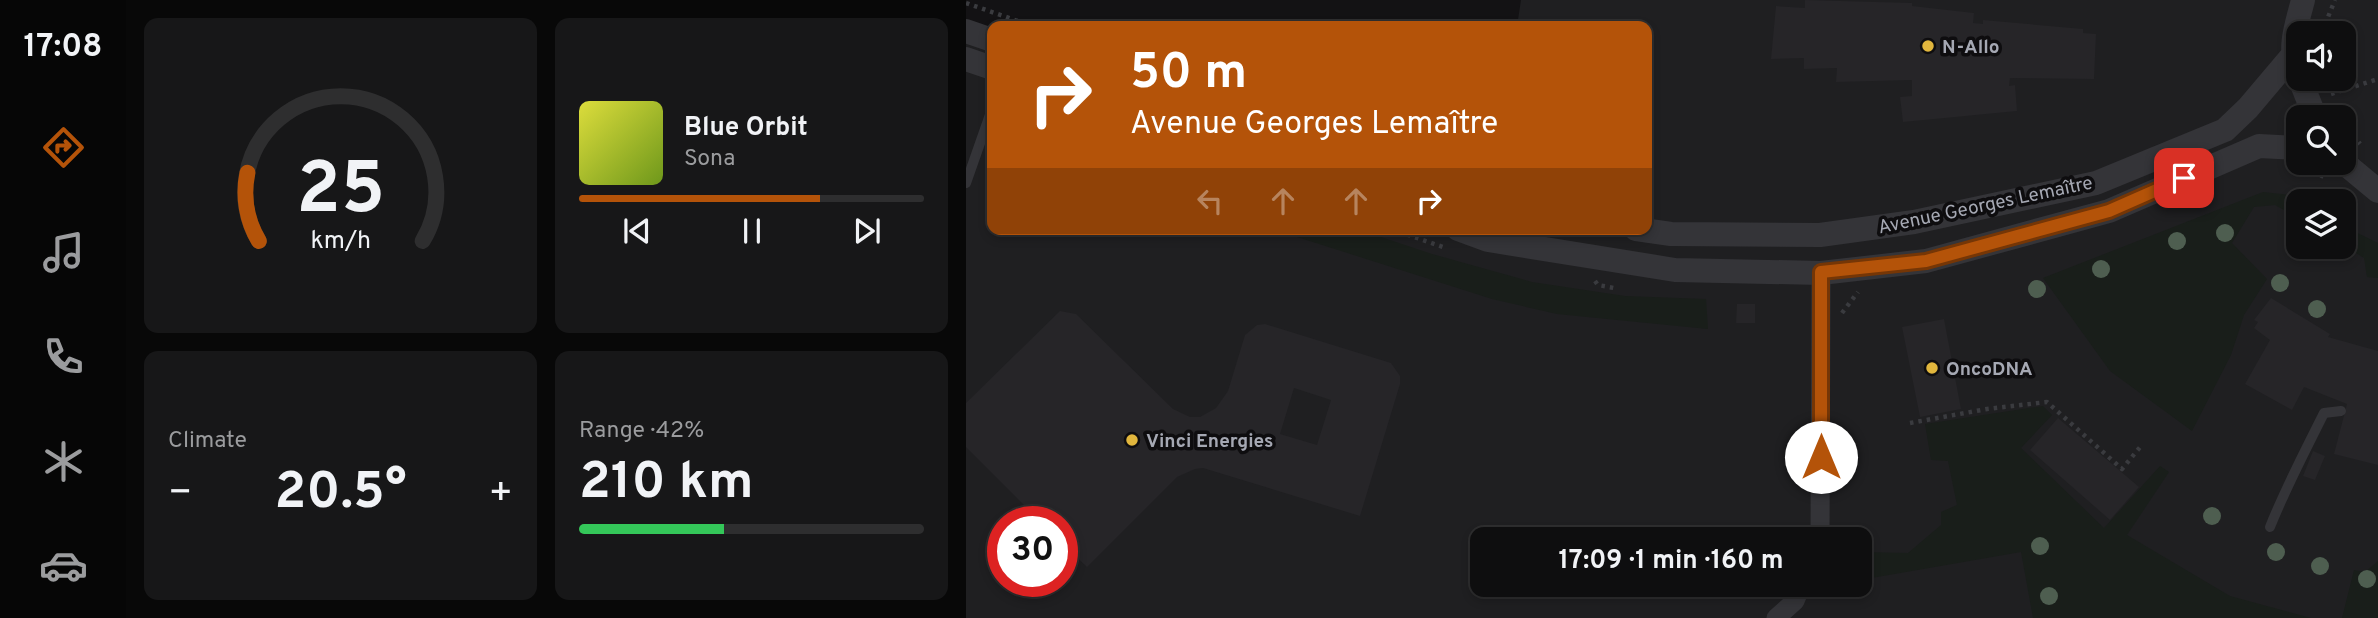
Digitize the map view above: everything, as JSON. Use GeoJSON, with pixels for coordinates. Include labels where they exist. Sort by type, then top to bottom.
{"type":"FeatureCollection","features":[{"type":"Feature","properties":{"kind":"street"},"geometry":{"type":"LineString","coordinates":[[2301,21],[2303,0]]}},
{"type":"Feature","properties":{"kind":"street"},"geometry":{"type":"LineString","coordinates":[[966,31],[987,38]]}},
{"type":"Feature","properties":{"kind":"street"},"geometry":{"type":"LineString","coordinates":[[966,59],[987,66]]}},
{"type":"Feature","properties":{"kind":"street","name":"Avenue Georges Lemaître"},"geometry":{"type":"LineString","coordinates":[[1652,231],[1671,234],[1821,235],[1914,222],[2096,183],[2225,130],[2286,78]]}},
{"type":"Feature","properties":{"kind":"street","name":"Avenue Georges Lemaître"},"geometry":{"type":"LineString","coordinates":[[1474,235],[1488,240],[1675,270],[1821,272],[1926,261],[2109,211],[2259,146],[2286,153]]}},
{"type":"Feature","properties":{"kind":"street"},"geometry":{"type":"LineString","coordinates":[[2345,175],[2378,191]]}},
{"type":"Feature","properties":{"kind":"street"},"geometry":{"type":"LineString","coordinates":[[1820,527],[1821,272]]}},
{"type":"Feature","properties":{"kind":"street"},"geometry":{"type":"LineString","coordinates":[[1776,618],[1797,597]]}},
{"type":"Feature","properties":{"kind":"lane"},"geometry":{"type":"LineString","coordinates":[[966,183],[987,124]]}},
{"type":"Feature","properties":{"kind":"lane"},"geometry":{"type":"LineString","coordinates":[[2270,527],[2301,455],[2324,413],[2341,411]]}},
{"type":"Feature","properties":{"kind":"path"},"geometry":{"type":"LineString","coordinates":[[2326,21],[2335,0]]}},
{"type":"Feature","properties":{"kind":"path"},"geometry":{"type":"LineString","coordinates":[[966,3],[1018,21]]}},
{"type":"Feature","properties":{"kind":"path"},"geometry":{"type":"LineString","coordinates":[[2331,94],[2378,79]]}},
{"type":"Feature","properties":{"kind":"path"},"geometry":{"type":"LineString","coordinates":[[1910,424],[1987,409],[2047,402],[2122,470],[2141,446]]}},
{"type":"Feature","properties":{"kind":"shaded area"},"geometry":{"type":"Polygon","coordinates":[[[1521,0],[2378,0],[2378,618],[966,618],[966,31],[987,38],[987,235],[1652,235],[1652,21],[1518,21],[1521,0]]]}},
{"type":"Feature","properties":{"kind":"shaded area"},"geometry":{"type":"Polygon","coordinates":[[[2263,192],[2286,195],[2286,211],[2275,205],[2254,207],[2232,243],[2267,279],[2244,315],[2231,355],[2192,431],[2110,371],[2043,278],[2263,192]]]}},
{"type":"Feature","properties":{"kind":"shaded area"},"geometry":{"type":"Polygon","coordinates":[[[2356,232],[2378,243],[2378,278],[2367,277],[2364,258],[2356,253],[2356,232]]]}},
{"type":"Feature","properties":{"kind":"shaded area"},"geometry":{"type":"Polygon","coordinates":[[[1291,235],[1375,235],[1532,282],[1625,296],[1706,299],[1708,329],[1557,314],[1492,299],[1291,235]]]}},
{"type":"Feature","properties":{"kind":"shaded area"},"geometry":{"type":"Polygon","coordinates":[[[2043,406],[2052,415],[2021,448],[2104,528],[2160,466],[2169,472],[2127,535],[2230,596],[2311,618],[2033,618],[2021,552],[1872,578],[1872,552],[1908,553],[1941,525],[1941,512],[1957,505],[1948,461],[1931,460],[1925,424],[2043,406]]]}},
{"type":"Feature","properties":{"kind":"shaded area"},"geometry":{"type":"Polygon","coordinates":[[[2378,561],[2378,618],[2342,618],[2354,570],[2365,572],[2378,561]]]}},
{"type":"Feature","properties":{"kind":"building","name":"N-Allo"},"geometry":{"type":"Polygon","coordinates":[[[1805,0],[1912,3],[1912,6],[1974,13],[1973,23],[1983,24],[1983,20],[2083,29],[2083,33],[2096,34],[2094,79],[2010,78],[2009,86],[2015,85],[2017,111],[1903,122],[1900,97],[1912,96],[1912,80],[1836,82],[1837,68],[1804,69],[1804,58],[1771,59],[1776,6],[1805,8],[1805,0]]]}},
{"type":"Feature","properties":{"kind":"building"},"geometry":{"type":"Polygon","coordinates":[[[2271,298],[2330,334],[2328,337],[2378,351],[2378,465],[2334,454],[2347,404],[2304,387],[2292,410],[2245,384],[2270,340],[2254,328],[2258,322],[2254,320],[2271,298]]]}},
{"type":"Feature","properties":{"kind":"building"},"geometry":{"type":"Polygon","coordinates":[[[1737,304],[1755,304],[1755,323],[1736,323],[1737,304]]]}},
{"type":"Feature","properties":{"kind":"building","name":"Vinci Energies"},"geometry":{"type":"Polygon","coordinates":[[[1060,311],[1076,314],[1173,409],[1190,417],[1200,417],[1216,408],[1228,391],[1245,335],[1257,325],[1265,324],[1391,363],[1400,376],[1400,384],[1360,516],[1203,468],[1195,469],[1177,477],[1087,567],[1078,558],[1078,506],[1025,506],[966,447],[966,403],[1060,311]],[[1294,388],[1280,434],[1317,445],[1331,400],[1294,388]]]}},
{"type":"Feature","properties":{"kind":"building","name":"OncoDNA"},"geometry":{"type":"Polygon","coordinates":[[[1944,319],[1961,409],[1920,417],[1902,327],[1944,319]]]}},
{"type":"Feature","properties":{"kind":"building"},"geometry":{"type":"Polygon","coordinates":[[[2058,418],[2139,487],[2110,520],[2030,450],[2058,418]]]}},
{"type":"Feature","properties":{"kind":"building"},"geometry":{"type":"Polygon","coordinates":[[[2313,451],[2325,456],[2315,480],[2303,476],[2313,451]]]}},
{"type":"Feature","properties":{"kind":"place","name":"N-Allo"},"geometry":{"type":"Point","coordinates":[1928,46]}},
{"type":"Feature","properties":{"kind":"place","name":"OncoDNA"},"geometry":{"type":"Point","coordinates":[1932,368]}},
{"type":"Feature","properties":{"kind":"place","name":"Vinci Energies"},"geometry":{"type":"Point","coordinates":[1132,440]}},
{"type":"Feature","properties":{"kind":"route"},"geometry":{"type":"LineString","coordinates":[[1821,457],[1821,272],[1926,261],[2109,211],[2184,178]]}}]}
